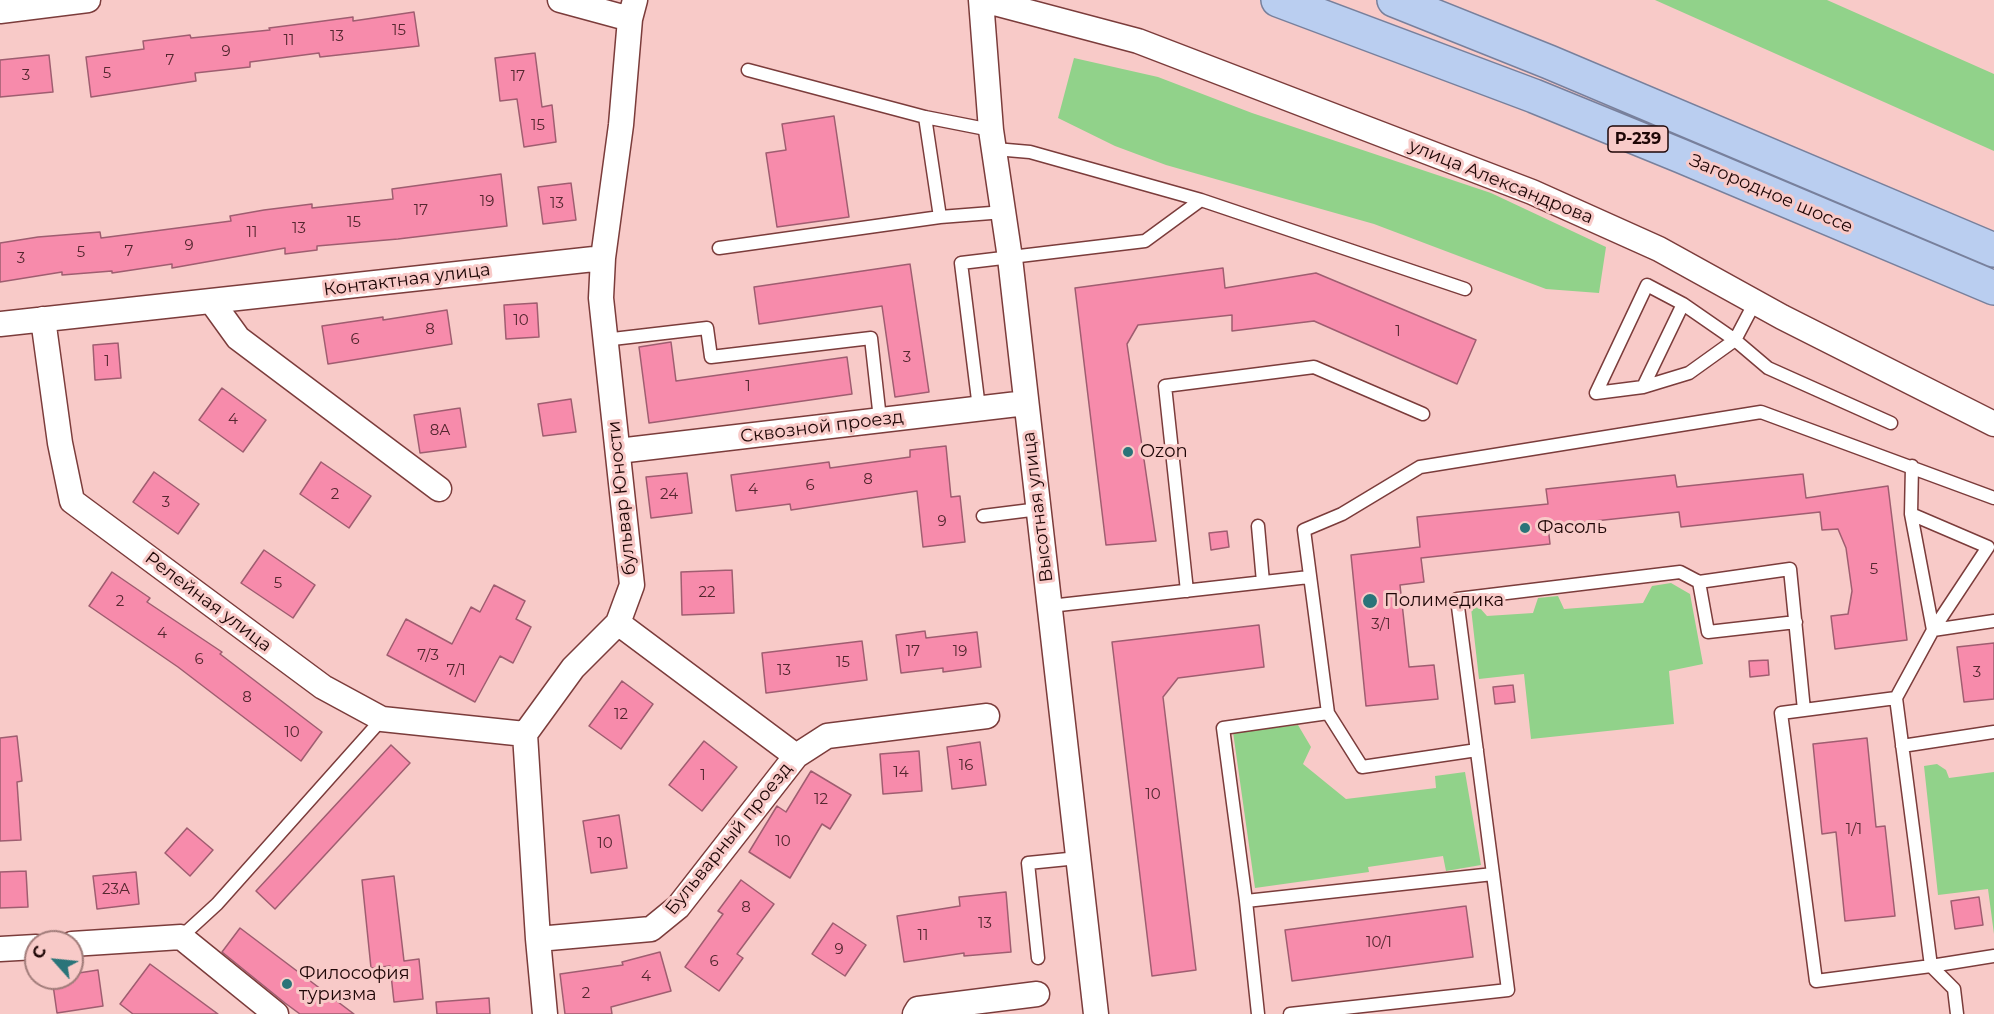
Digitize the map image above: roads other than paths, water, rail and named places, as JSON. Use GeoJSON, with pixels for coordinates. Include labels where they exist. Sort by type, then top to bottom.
{"type":"FeatureCollection","features":[{"type":"Feature","properties":{"kind":"highway","name":"Загородное шоссе"},"geometry":{"type":"LineString","coordinates":[[1278,0],[1555,105],[1994,288]]}},
{"type":"Feature","properties":{"kind":"highway","name":"Загородное шоссе"},"geometry":{"type":"LineString","coordinates":[[1394,0],[1549,62],[1994,250]]}},
{"type":"Feature","properties":{"kind":"street"},"geometry":{"type":"LineString","coordinates":[[0,11],[88,0]]}},
{"type":"Feature","properties":{"kind":"street"},"geometry":{"type":"LineString","coordinates":[[560,0],[632,10]]}},
{"type":"Feature","properties":{"kind":"street","name":"Высотная улица"},"geometry":{"type":"LineString","coordinates":[[982,0],[993,140],[1010,258],[1096,1014]]}},
{"type":"Feature","properties":{"kind":"street","name":"улица Александрова"},"geometry":{"type":"LineString","coordinates":[[982,0],[1138,41],[1532,192],[1659,249],[1755,302],[1994,424]]}},
{"type":"Feature","properties":{"kind":"street","name":"бульвар Юности"},"geometry":{"type":"LineString","coordinates":[[525,734],[573,668],[618,623],[632,585],[604,340],[602,298],[603,258],[621,125],[632,10]]}},
{"type":"Feature","properties":{"kind":"street","name":"Контактная улица"},"geometry":{"type":"LineString","coordinates":[[0,324],[603,258]]}},
{"type":"Feature","properties":{"kind":"street"},"geometry":{"type":"LineString","coordinates":[[212,302],[238,338],[439,489]]}},
{"type":"Feature","properties":{"kind":"street","name":"Релейная улица"},"geometry":{"type":"LineString","coordinates":[[43,319],[60,443],[72,501],[323,687],[382,719],[525,734]]}},
{"type":"Feature","properties":{"kind":"street","name":"Сквозной проезд"},"geometry":{"type":"LineString","coordinates":[[618,451],[1026,403]]}},
{"type":"Feature","properties":{"kind":"street"},"geometry":{"type":"LineString","coordinates":[[618,623],[796,756]]}},
{"type":"Feature","properties":{"kind":"street","name":"Бульварный проезд"},"geometry":{"type":"LineString","coordinates":[[538,939],[651,928],[678,907],[796,756],[828,736],[987,716]]}},
{"type":"Feature","properties":{"kind":"street"},"geometry":{"type":"LineString","coordinates":[[525,734],[545,1014]]}},
{"type":"Feature","properties":{"kind":"street"},"geometry":{"type":"LineString","coordinates":[[84,943],[181,937],[276,1014]]}},
{"type":"Feature","properties":{"kind":"street"},"geometry":{"type":"LineString","coordinates":[[0,949],[24,948]]}},
{"type":"Feature","properties":{"kind":"street"},"geometry":{"type":"LineString","coordinates":[[915,1014],[918,1009],[1037,994]]}},
{"type":"Feature","properties":{"kind":"lane"},"geometry":{"type":"LineString","coordinates":[[748,70],[925,117],[1030,152],[1201,200],[1465,289]]}},
{"type":"Feature","properties":{"kind":"lane"},"geometry":{"type":"LineString","coordinates":[[925,117],[940,217]]}},
{"type":"Feature","properties":{"kind":"lane"},"geometry":{"type":"LineString","coordinates":[[979,408],[961,263],[1145,241],[1201,200]]}},
{"type":"Feature","properties":{"kind":"lane"},"geometry":{"type":"LineString","coordinates":[[719,248],[940,217],[1004,213]]}},
{"type":"Feature","properties":{"kind":"lane"},"geometry":{"type":"LineString","coordinates":[[1755,302],[1735,340],[1689,373],[1643,387],[1596,393],[1647,285],[1683,304],[1735,340],[1768,368],[1891,423]]}},
{"type":"Feature","properties":{"kind":"lane"},"geometry":{"type":"LineString","coordinates":[[1643,387],[1683,304]]}},
{"type":"Feature","properties":{"kind":"lane"},"geometry":{"type":"LineString","coordinates":[[604,340],[707,328],[711,357],[871,338],[880,419]]}},
{"type":"Feature","properties":{"kind":"lane"},"geometry":{"type":"LineString","coordinates":[[1187,591],[1165,386],[1314,367],[1423,414]]}},
{"type":"Feature","properties":{"kind":"lane"},"geometry":{"type":"LineString","coordinates":[[1477,750],[1362,767],[1328,713],[1304,530],[1342,514],[1420,467],[1761,412],[1994,498]]}},
{"type":"Feature","properties":{"kind":"lane"},"geometry":{"type":"LineString","coordinates":[[1912,466],[1911,514],[1933,630]]}},
{"type":"Feature","properties":{"kind":"lane"},"geometry":{"type":"LineString","coordinates":[[983,516],[1039,509]]}},
{"type":"Feature","properties":{"kind":"lane"},"geometry":{"type":"LineString","coordinates":[[1911,514],[1988,547],[1933,630],[1896,698],[1931,966],[1954,989],[1956,1014]]}},
{"type":"Feature","properties":{"kind":"lane"},"geometry":{"type":"LineString","coordinates":[[1258,526],[1263,582]]}},
{"type":"Feature","properties":{"kind":"lane"},"geometry":{"type":"LineString","coordinates":[[1290,1014],[1358,1010],[1508,990],[1457,599],[1680,572],[1699,582],[1790,569],[1804,710]]}},
{"type":"Feature","properties":{"kind":"lane"},"geometry":{"type":"LineString","coordinates":[[1050,606],[1309,577]]}},
{"type":"Feature","properties":{"kind":"lane"},"geometry":{"type":"LineString","coordinates":[[1699,582],[1708,632],[1796,622]]}},
{"type":"Feature","properties":{"kind":"lane"},"geometry":{"type":"LineString","coordinates":[[1933,630],[1994,621]]}},
{"type":"Feature","properties":{"kind":"lane"},"geometry":{"type":"LineString","coordinates":[[1896,698],[1781,713],[1816,981],[1994,956]]}},
{"type":"Feature","properties":{"kind":"lane"},"geometry":{"type":"LineString","coordinates":[[1258,1014],[1246,901],[1223,728],[1328,713]]}},
{"type":"Feature","properties":{"kind":"lane"},"geometry":{"type":"LineString","coordinates":[[181,937],[217,904],[382,719]]}},
{"type":"Feature","properties":{"kind":"lane"},"geometry":{"type":"LineString","coordinates":[[1902,746],[1994,732]]}},
{"type":"Feature","properties":{"kind":"lane"},"geometry":{"type":"LineString","coordinates":[[1038,958],[1028,863],[1078,858]]}},
{"type":"Feature","properties":{"kind":"lane"},"geometry":{"type":"LineString","coordinates":[[1246,901],[1493,874]]}},
{"type":"Feature","properties":{"kind":"place","name":"Ozon"},"geometry":{"type":"Point","coordinates":[1128,452]}},
{"type":"Feature","properties":{"kind":"place","name":"Фасоль"},"geometry":{"type":"Point","coordinates":[1525,528]}},
{"type":"Feature","properties":{"kind":"place","name":"Полимедика"},"geometry":{"type":"Point","coordinates":[1370,601]}},
{"type":"Feature","properties":{"kind":"place","name":"Философия туризма"},"geometry":{"type":"Point","coordinates":[287,984]}}]}
